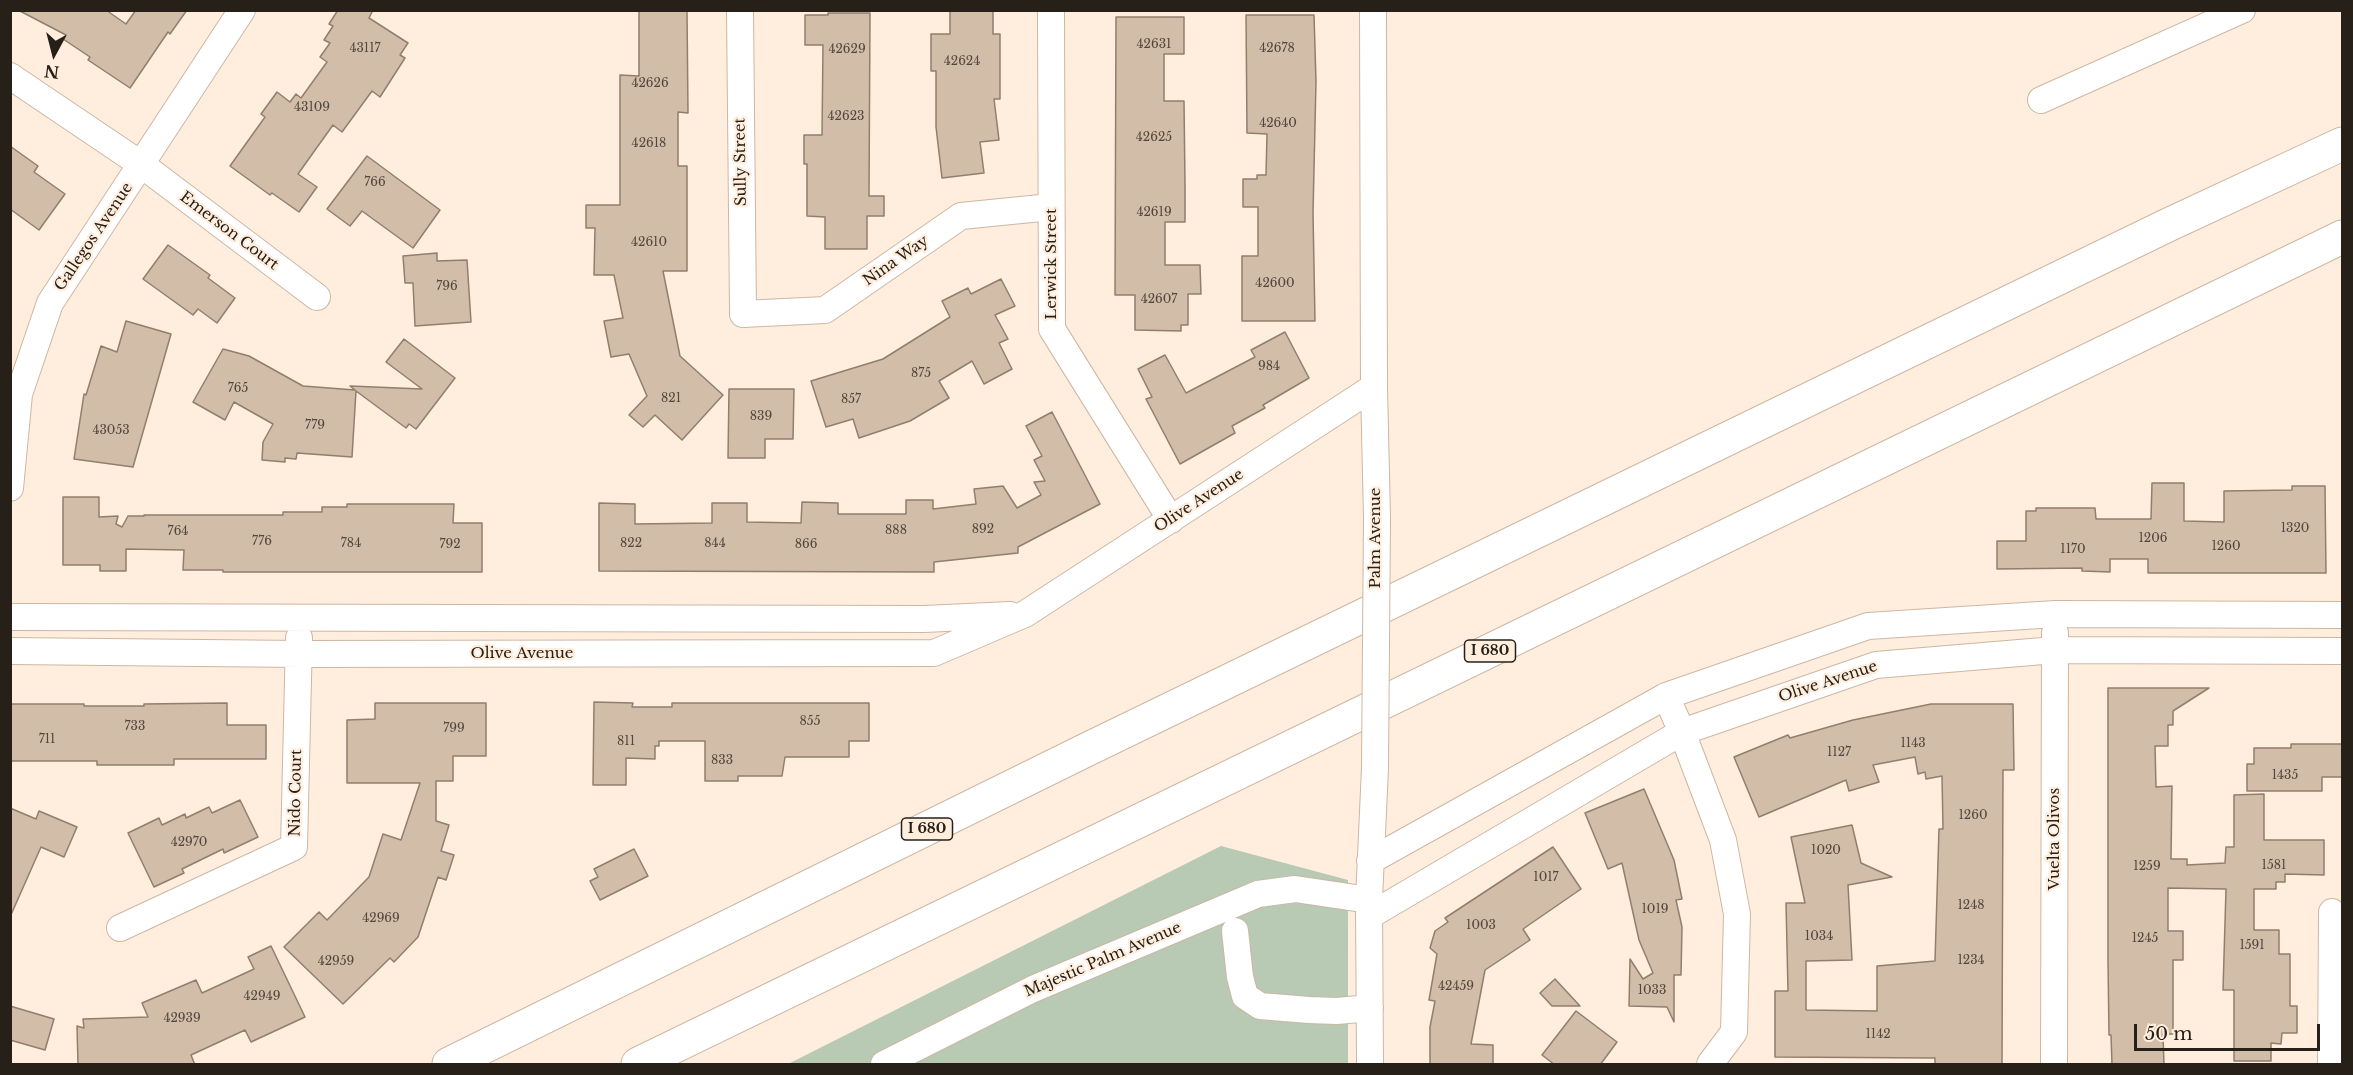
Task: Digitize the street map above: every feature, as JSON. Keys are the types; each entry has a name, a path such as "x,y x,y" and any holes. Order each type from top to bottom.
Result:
{"highway":[{"name":"I 680","path":"449,1065 1095,745 2168,225 2343,144"},
{"name":"I 680","path":"638,1065 2343,237"}],"street":[{"name":"Gallegos Avenue","path":"10,488 19,393 50,303 242,10"},
{"name":"Sully Street","path":"740,10 742,314"},
{"name":"Lerwick Street","path":"1051,10 1052,329 1171,520"},
{"name":"Palm Avenue","path":"1370,1065 1369,908 1375,768 1377,518 1374,387 1373,10"},
{"path":"2041,100 2242,10"},
{"name":"Emerson Court","path":"10,76 142,165 316,297"},
{"name":"Nina Way","path":"742,314 825,310 961,216 1051,207"},
{"name":"Olive Avenue","path":"10,651 299,654 934,653 1025,614 1374,387"},
{"name":"Olive Avenue","path":"10,616 924,619 1025,614"},
{"path":"1370,861 1666,696 1868,626 2055,614 2343,615"},
{"name":"Vuelta Olivos","path":"2054,1065 2055,614"},
{"name":"Nido Court","path":"120,928 294,847 300,618"},
{"name":"Olive Avenue","path":"1369,908 1682,732 1876,665 2055,650 2343,651"},
{"path":"1666,696 1723,840 1737,914 1734,1032 1710,1065"},
{"name":"Majestic Palm Avenue","path":"884,1065 1033,989 1258,894 1295,889 1332,895 1369,908"},
{"path":"2331,1065 2332,912"},
{"path":"1235,931 1240,977 1245,996 1260,1006 1337,1011 1370,1008"}],"green space":[{"path":"1221,846 1348,880 1348,1064 788,1064"}],"building":[{"path":"18,10 106,10 126,24 136,10 187,10 170,34 168,32 130,88 88,60 90,57 63,39 66,35"},
{"path":"338,10 373,10 369,18 408,43 400,55 405,58 380,97 372,91 342,132 333,125 298,174 317,187 299,212 272,193 270,195 230,166 265,117 261,114 277,92 290,102 296,94 301,98 327,62 320,57 330,43 324,40 333,26 329,24"},
{"path":"639,10 687,10 688,113 678,112 678,166 687,166 687,271 663,271 680,356 723,395 682,440 655,415 643,427 629,415 647,396 629,354 611,357 604,321 623,318 614,275 594,275 595,228 586,228 586,205 620,205 620,75 639,76"},
{"path":"950,10 993,10 993,34 1000,34 1000,99 994,99 999,140 980,142 984,173 942,178 936,127 936,71 931,71 931,34 950,34"},
{"path":"828,13 870,13 869,196 884,196 884,216 867,216 867,249 825,249 825,217 807,216 807,164 804,164 804,135 822,135 823,45 805,45 805,15 828,15"},
{"path":"1246,15 1314,15 1315,321 1242,321 1242,256 1258,256 1258,207 1243,207 1243,179 1257,179 1257,175 1266,175 1267,134 1247,133"},
{"path":"1116,17 1184,17 1184,54 1164,54 1164,101 1184,101 1185,185 1185,222 1165,222 1165,265 1200,265 1201,294 1188,294 1188,325 1181,325 1181,331 1135,330 1135,295 1115,295"},
{"path":"10,146 38,166 34,172 65,194 39,230 10,209"},
{"path":"367,156 440,210 413,248 362,211 350,226 327,209"},
{"path":"168,245 210,275 208,278 235,298 217,323 198,309 193,315 143,279"},
{"path":"437,253 437,261 467,260 471,322 415,326 413,283 405,283 403,256"},
{"path":"1001,279 1015,306 995,315 1008,339 999,343 1012,369 984,384 972,361 939,381 949,398 910,421 859,438 853,419 826,427 811,381 883,359 950,317 942,301 968,288 971,294"},
{"path":"126,321 171,334 133,467 74,459 84,394 86,395 101,346 117,352"},
{"path":"1285,332 1309,378 1263,405 1265,408 1232,426 1235,433 1180,464 1146,399 1152,397 1138,369 1165,355 1186,393 1255,357 1251,350"},
{"path":"404,339 455,378 416,429 409,424 406,428 356,391 352,457 297,453 296,459 285,458 285,462 262,460 263,442 273,424 234,402 225,420 193,402 223,349 249,356 303,386 355,390 350,386 422,389 386,362"},
{"path":"729,389 794,389 793,439 765,439 765,458 728,458"},
{"path":"1052,412 1100,504 1018,547 1018,553 934,562 934,572 599,571 599,503 635,504 635,524 712,523 712,503 747,503 747,522 801,523 802,502 838,503 838,514 906,514 906,500 933,500 933,509 976,504 974,489 1003,486 1017,508 1041,495 1034,482 1045,481 1034,460 1042,456 1026,426"},
{"path":"2152,483 2184,483 2184,521 2224,522 2224,491 2292,490 2292,486 2325,486 2326,573 2148,573 2148,559 2110,559 2110,572 2082,571 2082,568 1997,569 1997,541 2026,541 2026,511 2036,511 2036,508 2095,508 2096,519 2151,519"},
{"path":"63,497 99,497 99,517 118,516 116,524 122,527 128,516 283,515 283,512 322,512 322,507 347,507 347,504 454,504 453,523 482,523 482,572 183,570 184,550 126,549 126,571 100,571 100,565 63,565"},
{"path":"2108,688 2209,688 2173,711 2173,725 2168,725 2168,746 2155,746 2156,787 2172,786 2171,859 2187,859 2187,865 2225,863 2226,847 2234,847 2234,795 2264,794 2264,840 2324,840 2324,875 2285,874 2285,882 2276,882 2276,889 2254,889 2254,930 2279,930 2279,954 2290,954 2290,1006 2297,1006 2297,1033 2282,1033 2281,1044 2271,1043 2271,1061 2234,1061 2234,990 2223,990 2226,889 2168,888 2168,931 2183,931 2183,960 2173,960 2173,1034 2163,1034 2164,1065 2112,1065 2111,1035 2109,1035 2108,961"},
{"path":"594,702 633,703 632,707 672,707 672,703 869,703 869,741 849,741 849,757 785,757 782,776 738,776 738,781 705,781 705,741 659,741 659,746 655,746 655,759 626,758 626,785 593,785"},
{"path":"227,703 227,725 266,725 266,759 174,759 174,765 97,765 97,761 10,761 10,704 144,706 144,704"},
{"path":"375,703 486,703 486,756 453,756 453,781 436,781 436,821 449,825 441,851 454,855 446,880 438,877 418,937 394,962 390,958 343,1004 284,947 319,912 327,920 369,877 383,834 401,840 420,783 347,783 347,720 375,719"},
{"path":"1931,704 2013,704 2014,770 2003,770 2002,1065 1935,1065 1935,1058 1775,1057 1775,991 1788,991 1786,903 1805,903 1791,837 1852,825 1861,863 1892,877 1848,885 1852,960 1806,961 1806,1010 1877,1011 1877,966 1935,961 1939,829 1943,829 1942,776 1926,779 1925,772 1918,774 1915,757 1873,765 1879,782 1849,791 1846,780 1759,817 1734,757 1788,735 1790,738 1853,720"},
{"path":"2291,744 2343,744 2343,777 2322,777 2322,791 2247,791 2247,764 2254,764 2254,748 2291,748"},
{"path":"1644,789 1674,860 1682,899 1676,900 1682,927 1681,975 1674,975 1674,1022 1667,1007 1629,1006 1630,959 1643,979 1653,973 1639,940 1622,863 1608,869 1585,813"},
{"path":"240,800 258,837 224,853 223,849 182,869 184,873 154,887 128,833 159,818 162,825 185,814 186,818 209,807 212,813"},
{"path":"10,808 36,819 39,811 77,827 64,857 41,847 10,917"},
{"path":"1553,847 1581,889 1523,929 1530,940 1485,970 1471,1044 1493,1045 1493,1065 1430,1065 1430,1027 1435,1001 1429,1000 1437,954 1430,948 1435,931 1448,922 1445,918"},
{"path":"634,849 648,876 600,900 590,881 598,877 594,869"},
{"path":"271,946 305,1017 251,1042 245,1030 191,1055 195,1065 78,1065 77,1026 84,1028 83,1019 148,1017 142,1003 196,980 202,993 254,969 248,957"},
{"path":"1555,979 1580,1006 1552,1006 1540,993"},
{"path":"10,1006 54,1019 45,1050 10,1040"},
{"path":"1576,1011 1617,1042 1600,1065 1555,1065 1542,1055"}]}
